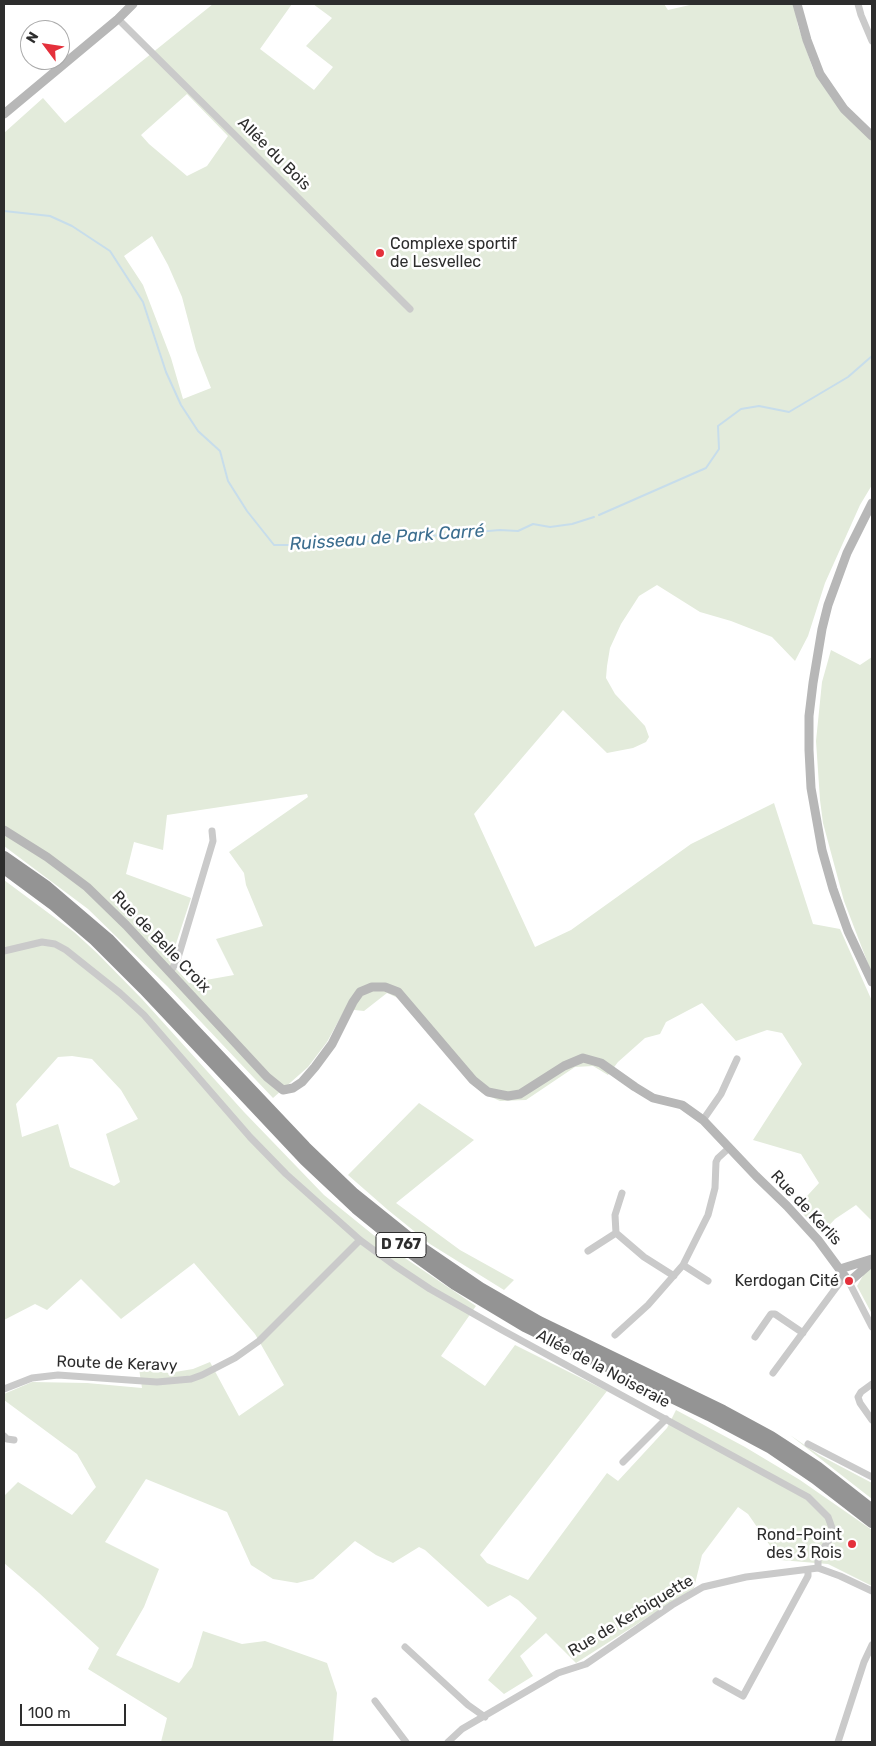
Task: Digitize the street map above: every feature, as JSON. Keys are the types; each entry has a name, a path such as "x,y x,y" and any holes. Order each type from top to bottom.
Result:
{"highway":[{"name":"D 767","path":"4,857 48,887 108,939 306,1147 354,1194 420,1247 480,1288 538,1322 763,1432 817,1467 872,1510"},
{"name":"D 767","path":"4,868 54,905 95,940 144,989 305,1160 356,1208 409,1251 462,1288 525,1326 718,1419 763,1444 803,1469 872,1522"}],"street":[{"path":"4,114 118,19 133,4"},
{"path":"797,4 807,40 820,74 844,109 872,136"},
{"path":"858,4 872,41"},
{"name":"Allée du Bois","path":"118,19 410,309"},
{"path":"872,503 847,553 826,613 813,683 809,716 809,750 814,810 824,858 845,922 872,982"},
{"name":"Rue de Belle Croix","path":"4,830 47,857 87,887 126,925 267,1078 283,1090"},
{"path":"170,972 177,962 213,841 212,831"},
{"name":"Allée de la Noiseraie","path":"4,952 42,942 55,944 66,950 120,993 144,1014 250,1137 286,1174 360,1240 394,1265 438,1294 791,1488 817,1505 828,1516 832,1528 829,1540 818,1557 818,1568"},
{"name":"Rue de Kerlis","path":"283,1090 293,1088 302,1082 315,1067 332,1044 360,992 372,987 385,987 398,992 473,1080 488,1092 508,1096 520,1094 574,1061 583,1058 602,1063 654,1098 682,1106 703,1120 818,1240 845,1276 872,1327"},
{"path":"703,1120 721,1094 737,1059"},
{"path":"615,1335 648,1305 674,1276 690,1254 710,1208 716,1188 716,1162 729,1148"},
{"path":"622,1193 615,1215 616,1233 644,1257 674,1276"},
{"path":"588,1251 616,1233"},
{"name":"Route de Keravy","path":"4,1389 32,1378 58,1375 157,1382 191,1379 202,1375 236,1358 259,1341 360,1240"},
{"path":"845,1276 872,1261"},
{"path":"774,1373 840,1281 845,1276 872,1261"},
{"path":"683,1264 708,1281"},
{"path":"755,1337 771,1314 775,1314 803,1333"},
{"path":"872,1384 861,1392 858,1397 872,1420"},
{"path":"623,1462 666,1419"},
{"path":"4,1436 7,1439 14,1440"},
{"path":"808,1444 872,1477"},
{"path":"818,1568 872,1591"},
{"name":"Rue de Kerbiquette","path":"448,1742 462,1729 484,1718 558,1673 586,1664 672,1605 703,1588 746,1577 818,1568"},
{"path":"716,1681 743,1696 808,1576 808,1570"},
{"path":"838,1742 864,1662 872,1645"},
{"path":"405,1647 484,1718"},
{"path":"375,1701 406,1742"}],"green space":[{"path":"213,4 292,4 260,49 314,90 333,67 306,46 332,18 313,4 664,4 668,10 694,4 794,4 798,26 813,69 831,98 872,141 872,485 860,505 825,583 808,636 795,661 772,637 731,621 700,612 657,585 639,596 621,624 610,648 606,678 615,694 645,726 649,737 646,742 633,748 607,753 563,710 474,814 535,947 571,930 691,844 774,803 813,924 840,929 872,1001 872,1221 856,1205 835,1219 821,1234 797,1207 819,1183 801,1154 753,1140 802,1064 782,1033 767,1030 736,1041 702,1003 666,1022 660,1034 645,1038 618,1062 608,1075 593,1066 575,1067 526,1100 500,1101 482,1093 398,998 387,993 364,1011 345,1009 327,1042 308,1067 273,1098 167,986 88,909 4,846 4,133 43,98 65,123","holes":["187,94 228,136 207,166 187,176 141,135","152,236 168,265 182,297 196,350 211,388 183,399 171,358 143,285 124,256","307,794 308,797 229,852 244,873 246,885 263,926 216,939 234,975 189,983 170,962 191,898 126,874 134,842 163,850 167,815"]},
{"path":"831,650 860,665 872,657 872,974 844,901 823,823 820,800 816,741 822,682"},
{"path":"4,880 74,932 97,953 142,999 244,1112 324,1195 387,1246 476,1306 441,1356 485,1386 515,1345 607,1391 480,1555 487,1563 528,1580 607,1473 618,1481 667,1428 676,1410 745,1447 800,1480 872,1530 872,1586 828,1564 780,1560 748,1514 738,1507 702,1555 694,1588 576,1663 546,1633 520,1656 533,1676 504,1694 488,1680 537,1618 510,1595 488,1607 425,1550 419,1547 393,1563 376,1555 355,1541 313,1579 297,1583 273,1579 251,1565 227,1512 146,1479 105,1542 159,1569 144,1607 116,1655 179,1683 192,1667 203,1631 242,1644 265,1641 327,1663 337,1693 333,1742 161,1742 167,1718 88,1669 99,1648 4,1563 4,1496 18,1482 72,1515 96,1487 77,1454 4,1400 4,1394 32,1382 87,1383 142,1388 139,1369 169,1373 193,1369 210,1362 239,1416 284,1385 255,1334 194,1263 121,1319 81,1279 47,1310 35,1304 4,1320","holes":["72,1056 92,1059 121,1090 138,1119 106,1134 120,1182 114,1186 70,1167 58,1124 22,1137 16,1104 58,1057"]},
{"path":"419,1103 474,1140 396,1203 460,1250 514,1280 504,1290 430,1244 348,1175"},
{"path":"872,1267 872,1314 857,1286 865,1272"},
{"path":"790,1435 819,1455 872,1483 872,1499"}],"waterway":[{"name":"Ruisseau de Park Carré","path":"4,211 50,216 72,226 110,251 143,302 166,372 181,405 198,431 220,451 228,481 247,511 274,545 325,545 500,530 518,531 533,524 550,527 572,524 594,517"},
{"name":"Ruisseau de Park Carré","path":"599,515 706,468 719,449 718,426 741,409 759,406 789,412 848,377 872,356"}],"place":[{"name":"Complexe sportif de Lesvellec","path":"380,253"},
{"name":"Kerdogan Cité","path":"849,1281"},
{"name":"Rond-Point des 3 Rois","path":"852,1544"}]}
